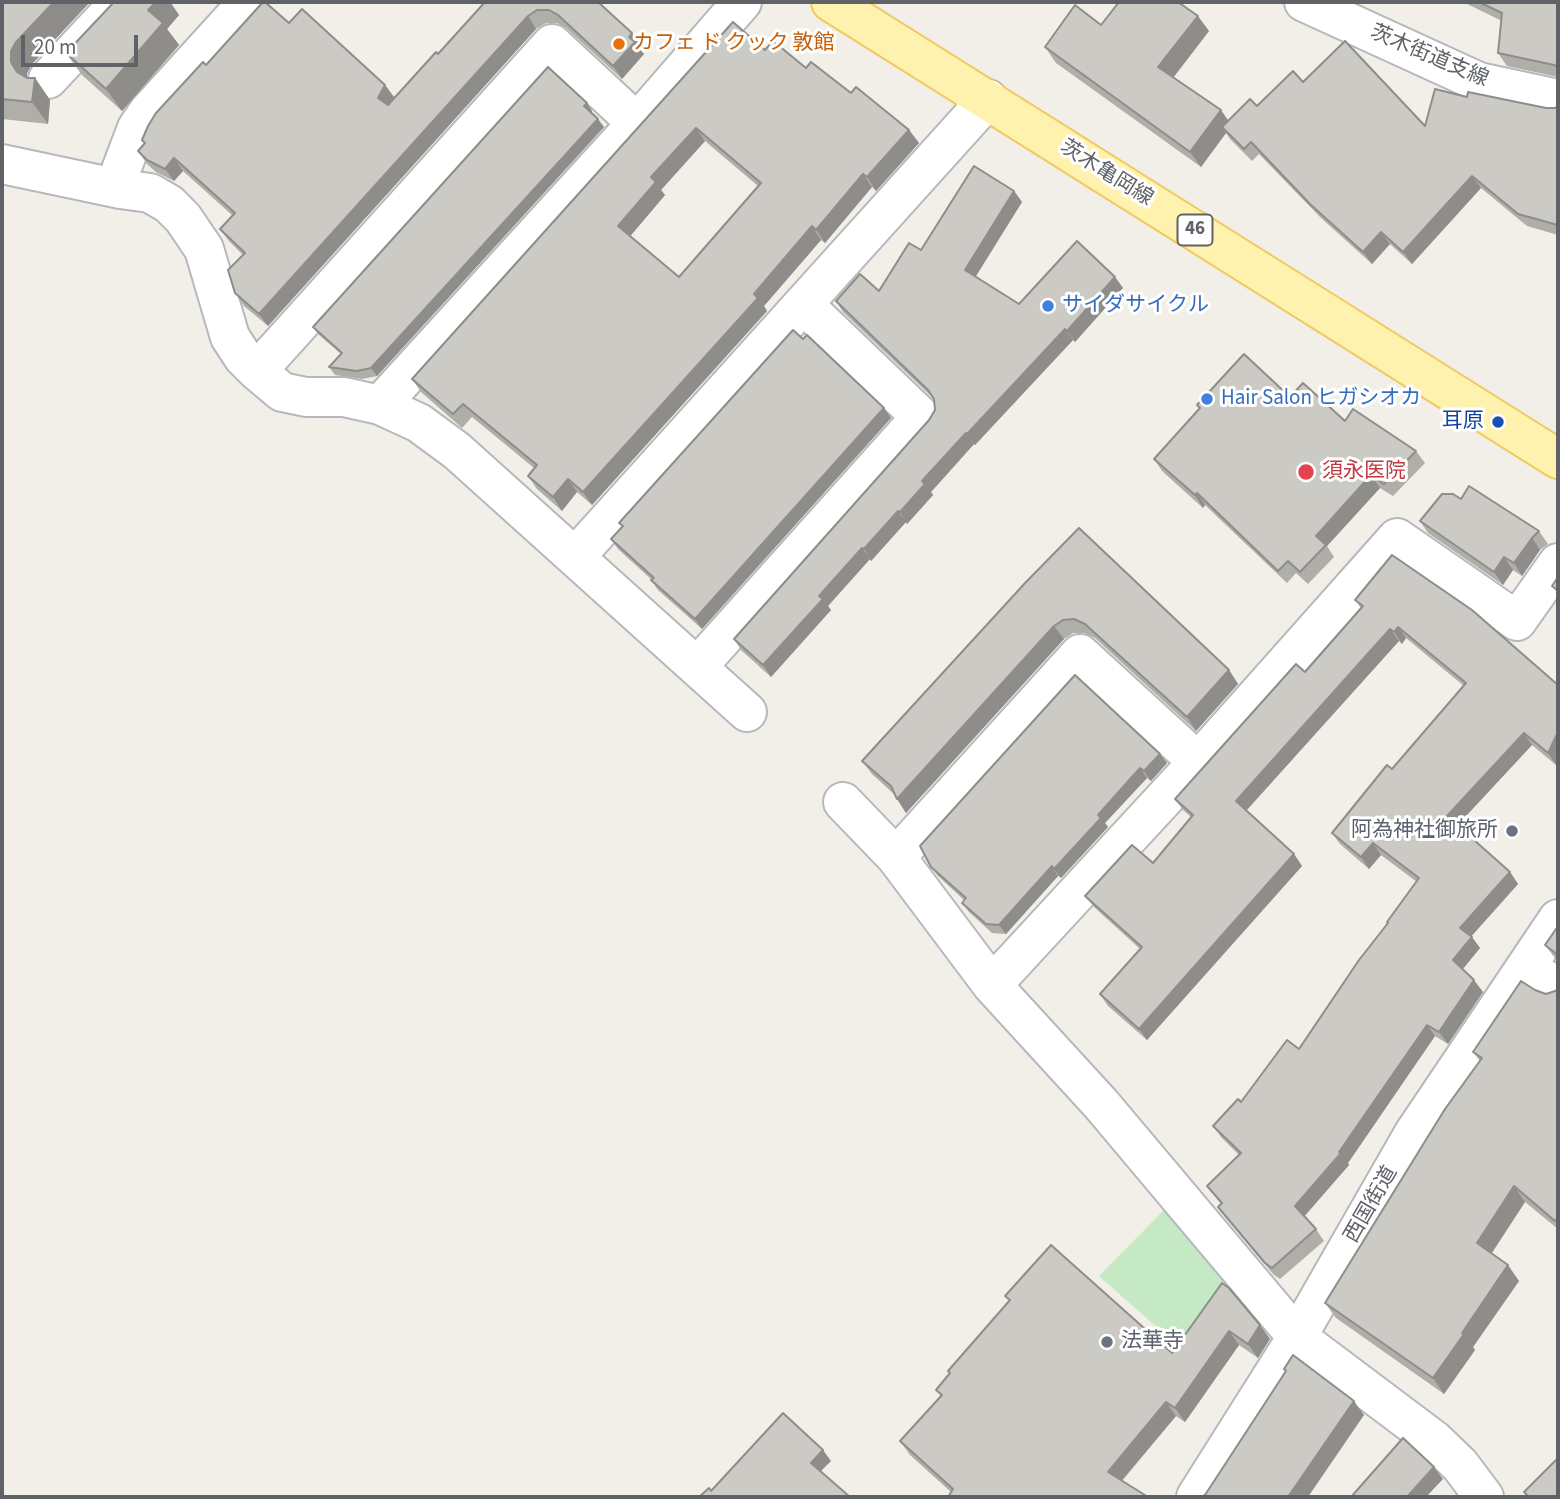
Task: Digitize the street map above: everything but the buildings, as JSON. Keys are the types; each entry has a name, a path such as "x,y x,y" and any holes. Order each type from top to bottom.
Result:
{"main road":[{"name":"茨木亀岡線","path":"831,2 1558,459"}],"street":[{"path":"48,79 120,2"},
{"path":"120,190 121,170 143,120 248,2"},
{"path":"380,405 637,123 741,2"},
{"name":"茨木街道支線","path":"1304,2 1479,82 1558,99"},
{"path":"257,371 552,44 637,123"},
{"path":"575,557 988,99"},
{"path":"2,164 120,190 150,193 169,204 183,218 204,249 230,337 243,357 257,371 282,392 306,397 344,397 380,405 419,423 457,450 747,712"},
{"path":"697,667 921,417 803,304"},
{"path":"992,985 1198,762 1397,538 1517,621 1558,563"},
{"path":"896,857 1080,654 1198,762"},
{"path":"843,802 896,857 992,985 1101,1104 1297,1336 1434,1440 1460,1465 1484,1497"},
{"name":"西国街道","path":"1196,1497 1297,1336 1414,1133 1558,919"},
{"path":"1527,967 1558,988"}],"green space":[{"path":"1170,1204 1234,1280 1177,1345 1099,1276"}],"place":[{"name":"カフェ ド クック 敦館","path":"619,44"},
{"name":"サイダサイクル","path":"1048,306"},
{"name":"Hair Salon ヒガシオカ","path":"1207,399"},
{"name":"耳原","path":"1498,422"},
{"name":"須永医院","path":"1306,472"},
{"name":"阿為神社御旅所","path":"1512,831"},
{"name":"法華寺","path":"1107,1342"}]}
